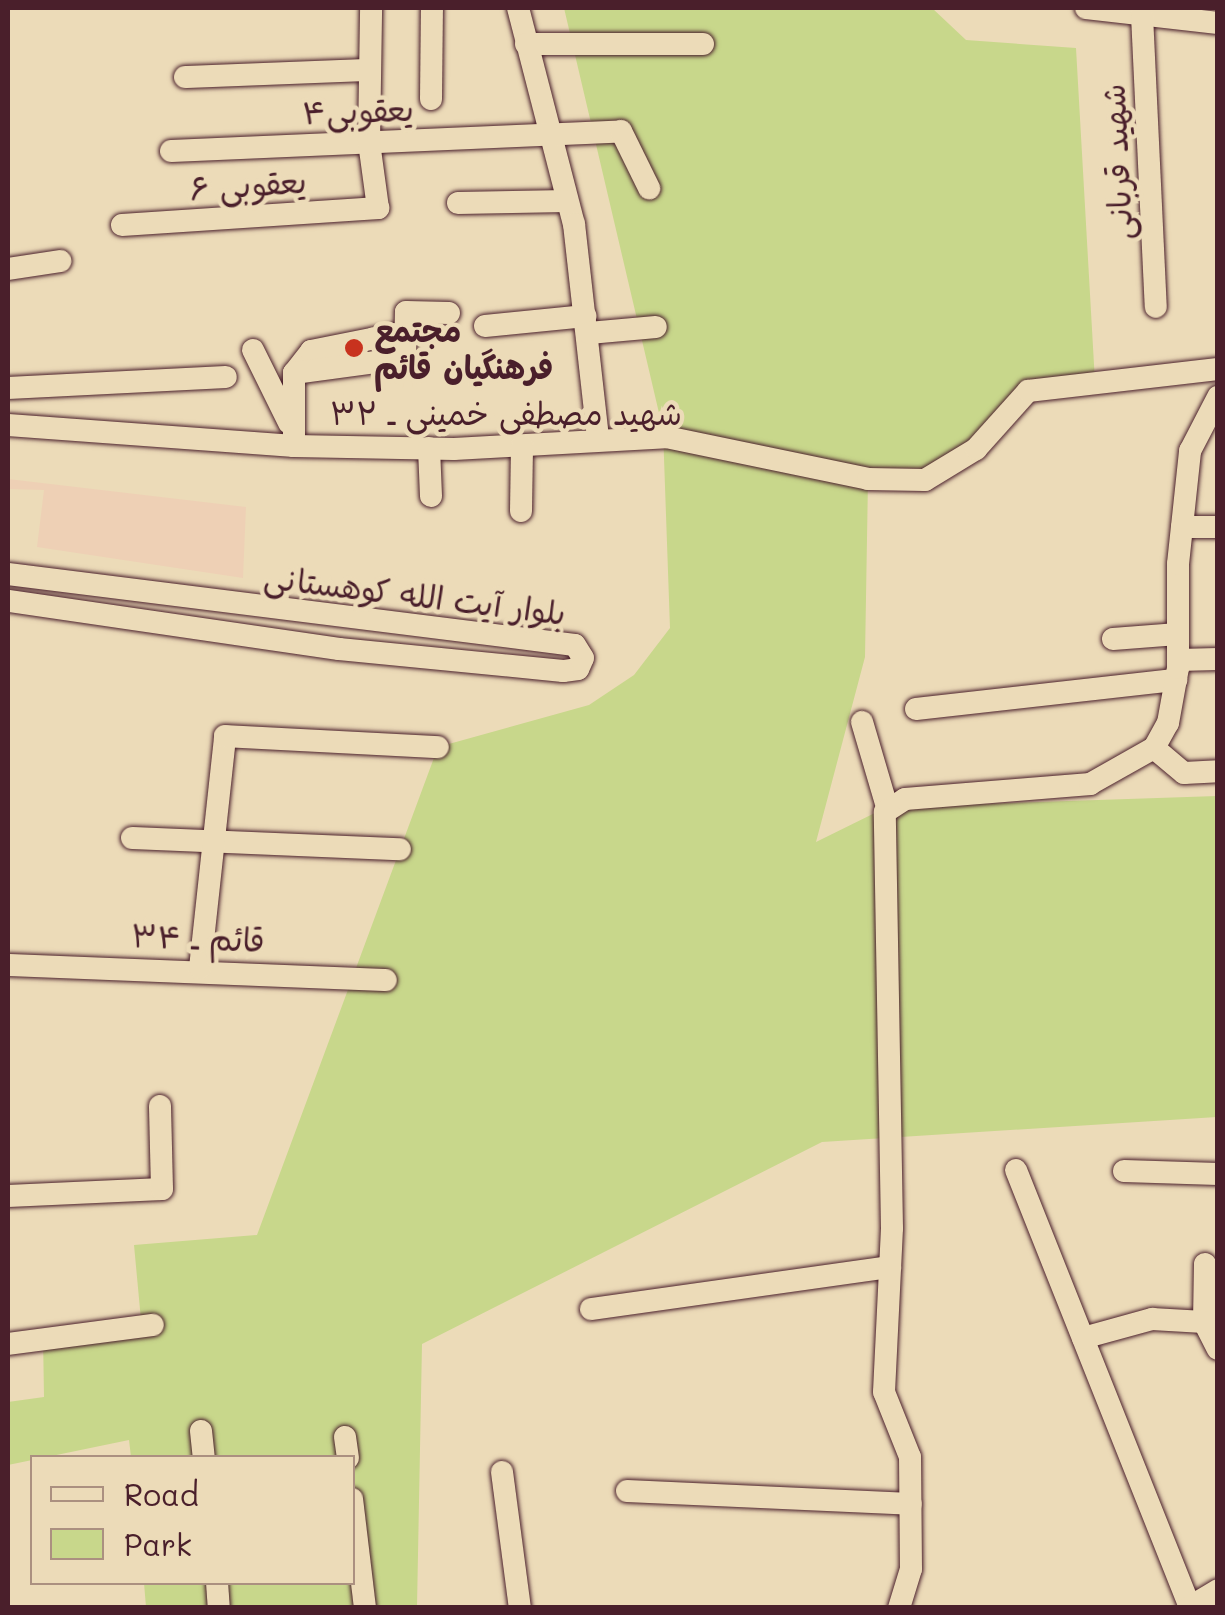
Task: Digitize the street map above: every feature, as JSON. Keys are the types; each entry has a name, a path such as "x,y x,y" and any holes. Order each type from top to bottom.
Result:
{"street":[{"path":"369,142 371,8"},
{"path":"431,99 432,8"},
{"path":"518,8 567,201 588,324 598,438"},
{"path":"1086,8 1149,12 1218,23"},
{"name":"شهید قربانی","path":"1149,12 1156,307"},
{"path":"526,44 703,44"},
{"path":"184,77 368,70"},
{"name":"یعقوبی۴","path":"171,152 621,131 649,188"},
{"name":"یعقوبی ۶","path":"122,225 378,208 369,142"},
{"path":"458,203 567,201"},
{"path":"8,269 60,261"},
{"path":"294,446 294,373 405,358 406,312 449,313"},
{"path":"485,326 656,327"},
{"path":"253,350 286,413 294,446"},
{"name":"شهید مصطفی خمینی ـ ۳۲","path":"8,426 294,446 522,446 598,438 666,437 868,480 925,480 976,448 1028,391 1218,369"},
{"path":"8,388 226,377"},
{"path":"887,807 911,798 1090,784 1154,748 1168,723 1177,670 1182,527 1190,450 1217,399"},
{"path":"517,507 522,446"},
{"path":"429,448 431,496"},
{"path":"1182,527 1218,527"},
{"name":"بلوار آیت الله کوهستانی","path":"8,574 575,645 583,658 578,669 563,671 339,648 8,601"},
{"path":"1113,640 1178,634"},
{"path":"916,709 1177,670 1218,659"},
{"path":"862,722 887,807 890,1267 884,1392 910,1456 911,1569 899,1608"},
{"path":"200,968 225,736 438,746"},
{"path":"1154,748 1184,773 1218,772"},
{"path":"132,838 215,846 400,850"},
{"name":"قائم ـ ۳۴","path":"8,964 200,968 386,980"},
{"path":"8,1196 162,1189 160,1106"},
{"path":"1016,1170 1190,1607 1218,1590"},
{"path":"1124,1171 1218,1174"},
{"path":"1205,1264 1204,1322 1218,1349"},
{"path":"591,1310 890,1267"},
{"path":"1083,1338 1152,1319 1204,1322"},
{"path":"8,1344 154,1325"},
{"path":"201,1431 204,1455"},
{"path":"502,1472 520,1608"},
{"path":"627,1491 910,1504"},
{"path":"355,1524 365,1608"}],"shaded area":[{"path":"8,479 246,507 243,578 37,547 44,490 8,489"}],"green space":[{"path":"564,8 932,8 966,40 1076,48 1095,382 1028,391 925,480 868,480 865,657 816,842 887,807 1217,796 1217,1117 822,1142 422,1344 417,1607 146,1607 144,1585 355,1585 355,1455 131,1455 129,1440 56,1455 30,1455 30,1460 8,1465 8,1402 44,1397 43,1336 141,1320 134,1245 257,1235 438,747 589,705 634,675 670,628 663,430"}],"place":[{"name":"مجتمع فرهنگیان قائم","path":"354,348"}]}
